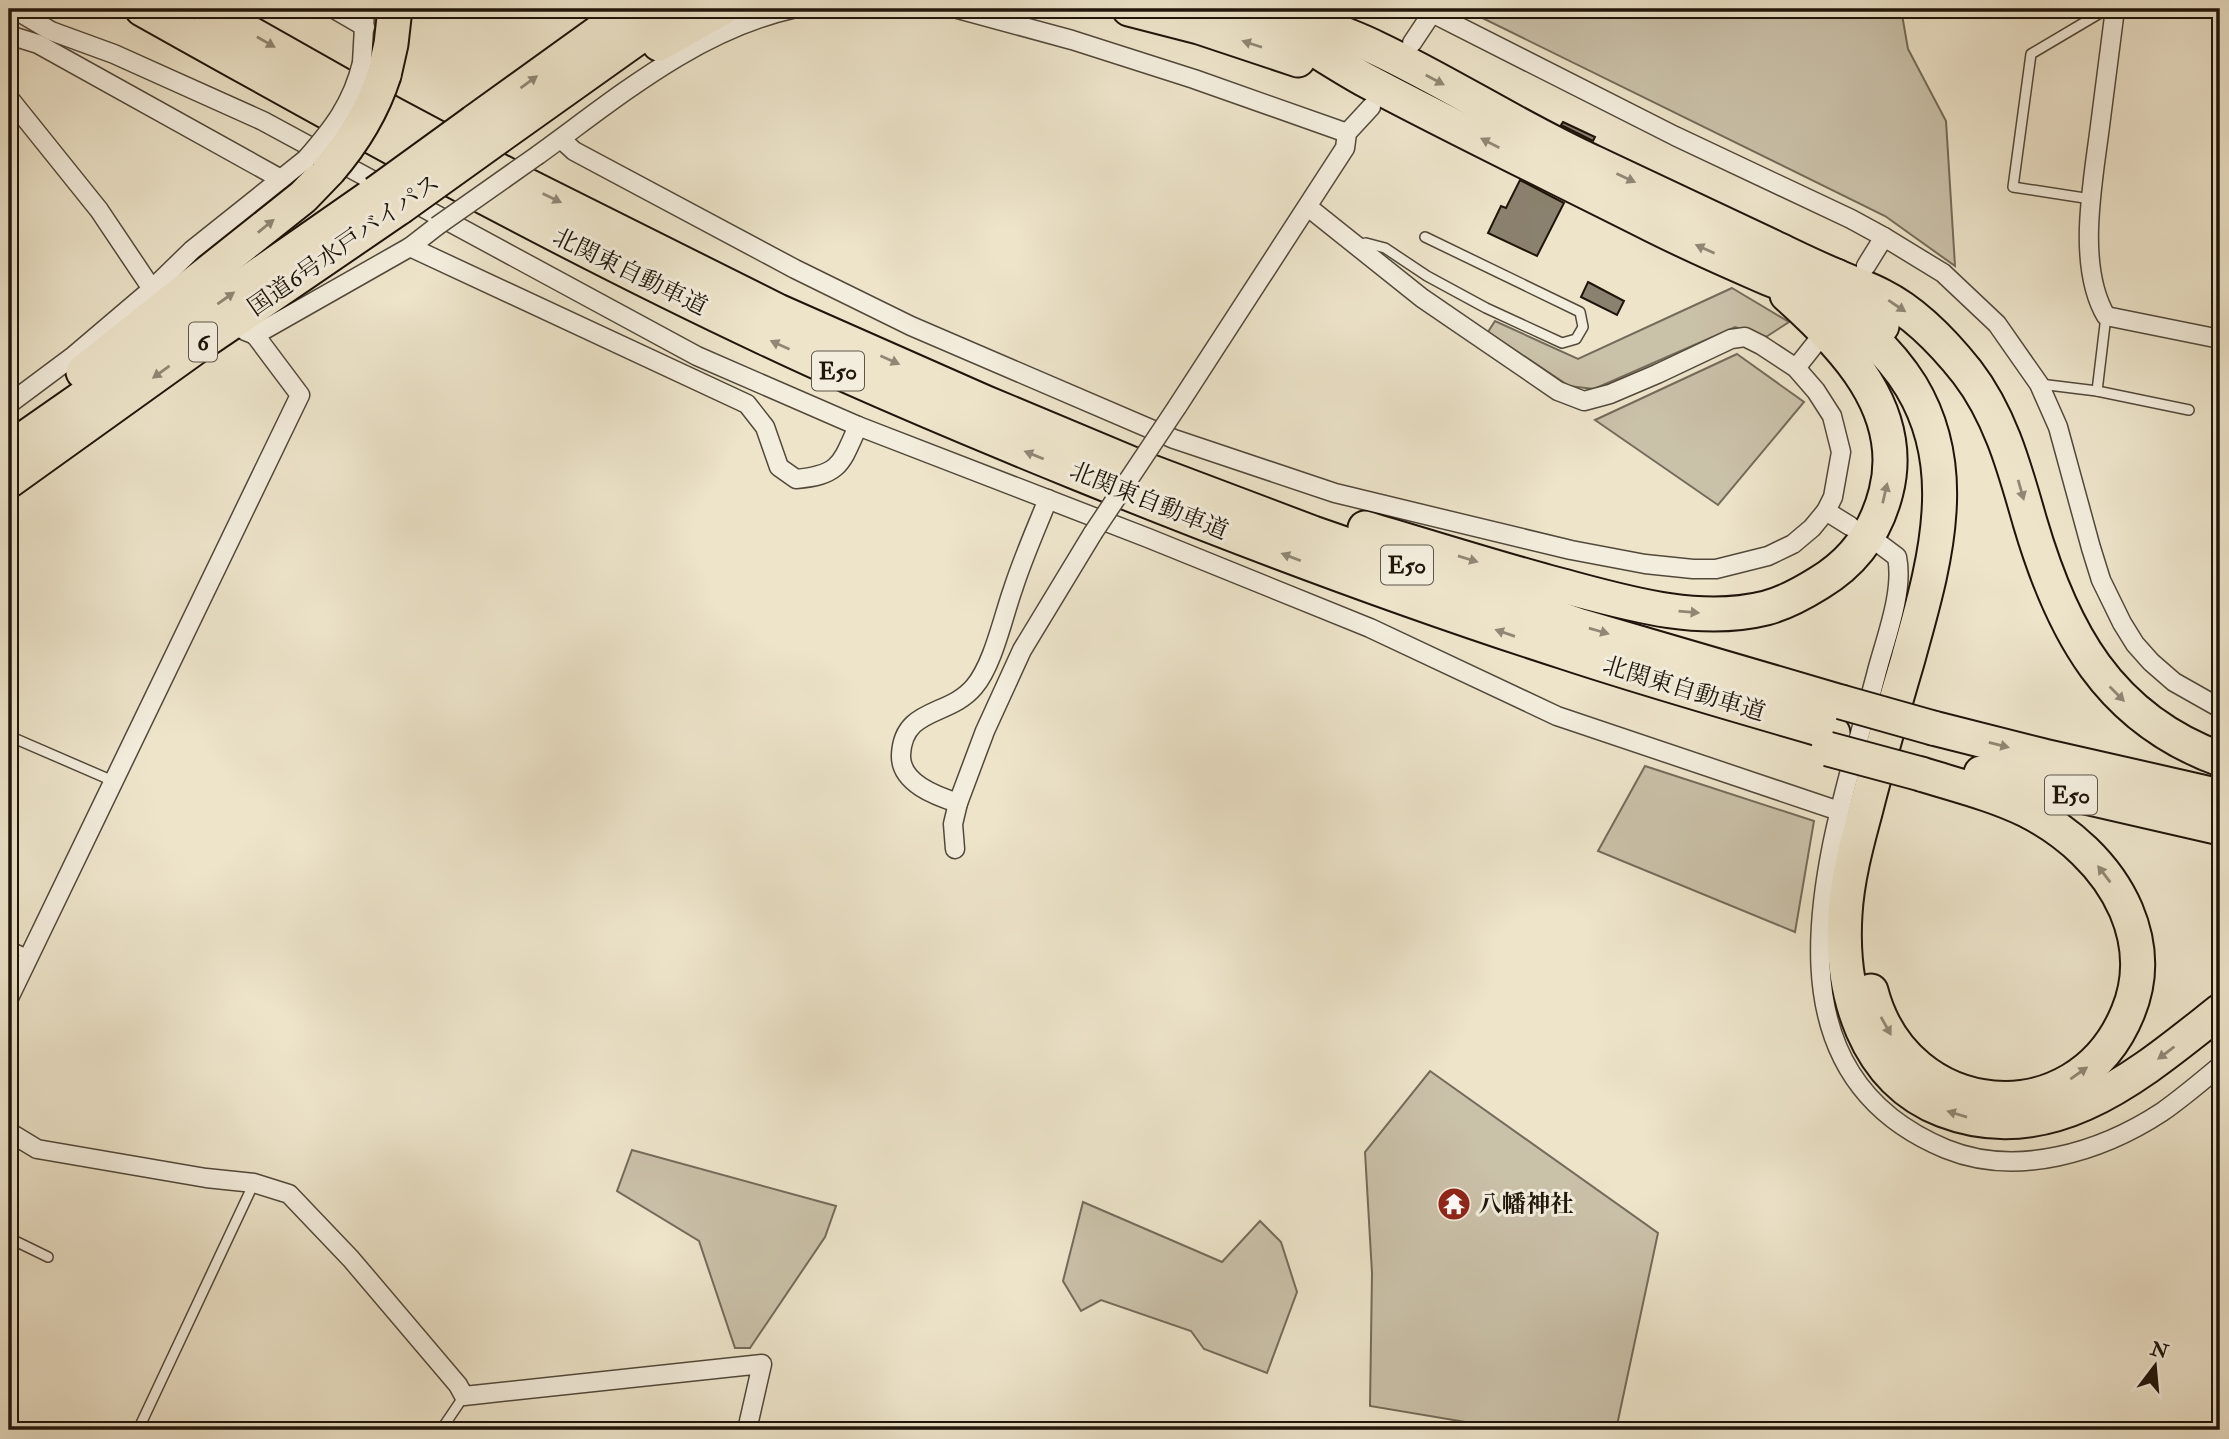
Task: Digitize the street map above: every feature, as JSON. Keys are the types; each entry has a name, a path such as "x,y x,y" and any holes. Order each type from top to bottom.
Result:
{"highway":[{"name":"北関東自動車道","path":"142,9 376,141 504,209 766,339 973,431 1137,497 1299,560 1570,654 1926,753 2032,786 2220,828"},
{"name":"北関東自動車道","path":"207,9 393,114 542,193 778,311 1149,471 1312,533 1578,625 1834,728"},
{"path":"9,447 84,371 303,197 318,164 362,127 377,97 373,69 391,44 395,9"},
{"name":"国道6号水戸バイパス","path":"9,447 388,200 486,130 631,9"},
{"name":"国道6号水戸バイパス","path":"486,130 545,103 678,9"},
{"path":"545,103 721,9"},
{"path":"1129,9 1199,27 1367,93 1767,278 1816,297 1858,326 1895,362 1923,408 1932,434 1940,489 1939,515 1928,578 1857,844 1845,911 1844,942 1852,1004 1862,1032 1875,1055 1898,1080 1935,1107 1959,1116 1984,1121 2011,1122 2063,1113 2116,1088 2220,1012"},
{"path":"1235,9 1297,39 1367,93"},
{"path":"1283,9 1375,47 1564,149 1851,271 1921,323 1966,371 1992,410 2006,442 2051,585 2065,616 2106,683 2151,723 2178,740 2220,759"},
{"path":"1325,9 1375,47"},
{"name":"国道6号水戸バイパス","path":"9,481 242,330 388,200"},
{"path":"1834,728 1926,753 1992,796 2028,811 2062,832 2085,851 2105,874 2121,899 2133,928 2138,979 2132,1002 2113,1044 2080,1074 2036,1094 2011,1099 1988,1098 1942,1085 1905,1055 1881,1018 1874,1000 1865,954 1870,877 1875,849 1916,703 1948,573 1956,493 1950,435 1939,403 1851,271"},
{"path":"984,402 1315,513 1498,568 1629,603 1697,613 1730,613 1766,608 1816,585 1838,572 1854,556 1869,534 1883,505 1888,483 1889,458 1888,438 1882,416 1874,396 1850,358 1767,278"},
{"name":"北関東自動車道","path":"1926,753 2045,756 2220,796"}],"street":[{"path":"14,9 51,31 114,54 263,121 696,356 858,426 1370,628 1557,716 1839,811"},
{"path":"334,9 365,18 373,69"},
{"path":"9,998 300,395 242,330 410,247 625,91 678,56 762,16 792,9"},
{"path":"958,9 1072,40 1265,102 1347,133"},
{"path":"2115,9 2091,199 2090,254 2098,303 2106,316 2220,339"},
{"path":"1412,43 1428,11 1675,136 1884,237 1943,273 1997,324 2039,384 2058,427 2098,569 2110,603 2122,624 2151,662 2174,682 2220,708"},
{"path":"9,35 38,44 281,179"},
{"path":"955,849 953,824 958,803 985,731 1023,650 1093,533 1346,148 1347,133 1367,93"},
{"path":"9,99 99,210 152,289"},
{"path":"561,139 574,151 782,262 911,326 1174,439 1335,493 1570,550 1644,564 1693,569 1716,569 1768,556 1793,544 1812,528 1826,511 1839,474 1841,452 1832,415 1796,368 1761,345 1745,337 1731,339 1610,394 1584,401 1558,391 1422,298 1308,207"},
{"path":"9,404 72,357 152,289 192,250 281,179 318,164"},
{"path":"1851,271 1884,237"},
{"path":"410,247 747,404 765,426 779,467 796,479 820,477 841,464 858,426"},
{"path":"1796,368 1815,344"},
{"path":"958,803 922,787 905,773 901,758 903,743 909,728 924,715 963,700 976,685 987,666 1023,560 1048,499"},
{"path":"1826,511 1850,526"},
{"path":"1881,545 1898,557 1900,572 1893,610 1839,811 1821,916 1821,986 1827,1020 1839,1051 1854,1078 1875,1104 1928,1141 1958,1154 1993,1161 2028,1160 2059,1157 2093,1147 2161,1112 2220,1066"},
{"path":"9,1132 37,1149 206,1178 254,1183 289,1194 351,1259 458,1385 464,1396 762,1364 747,1430"}],"lane":[{"path":"2091,199 2013,187 2031,54 2106,9"},
{"path":"1356,246 1366,243 1385,248 1427,276 1562,344 1576,339 1583,327 1580,312 1426,237"},
{"path":"2097,391 2106,316"},
{"path":"2039,384 2097,391 2189,410"},
{"path":"9,736 113,781"},
{"path":"9,946 29,955"},
{"path":"138,1430 254,1183"},
{"path":"9,1238 48,1257"},
{"path":"441,1430 464,1396"}],"shaded area":[{"path":"1464,9 1901,9 1908,49 1946,121 1955,266 1885,216"},
{"path":"1732,288 1789,322 1766,337 1735,327 1594,389 1569,386 1488,332 1495,321 1578,359"},
{"path":"1737,354 1804,402 1718,505 1595,420"},
{"path":"1645,766 1814,821 1795,932 1598,851"},
{"path":"1430,1071 1658,1233 1616,1430 1513,1430 1370,1406 1372,1273 1365,1152"},
{"path":"632,1150 836,1206 825,1237 750,1348 735,1348 699,1241 617,1191"},
{"path":"1083,1202 1222,1262 1260,1221 1281,1242 1297,1292 1267,1373 1204,1349 1191,1331 1101,1300 1081,1311 1063,1281"}],"building":[{"path":"1563,122 1595,137 1593,141 1561,125"},
{"path":"1520,180 1564,203 1537,256 1488,233 1501,206 1506,208"},
{"path":"1588,282 1624,301 1617,315 1581,297"}],"place":[{"name":"八幡神社","path":"1454,1204"}]}
